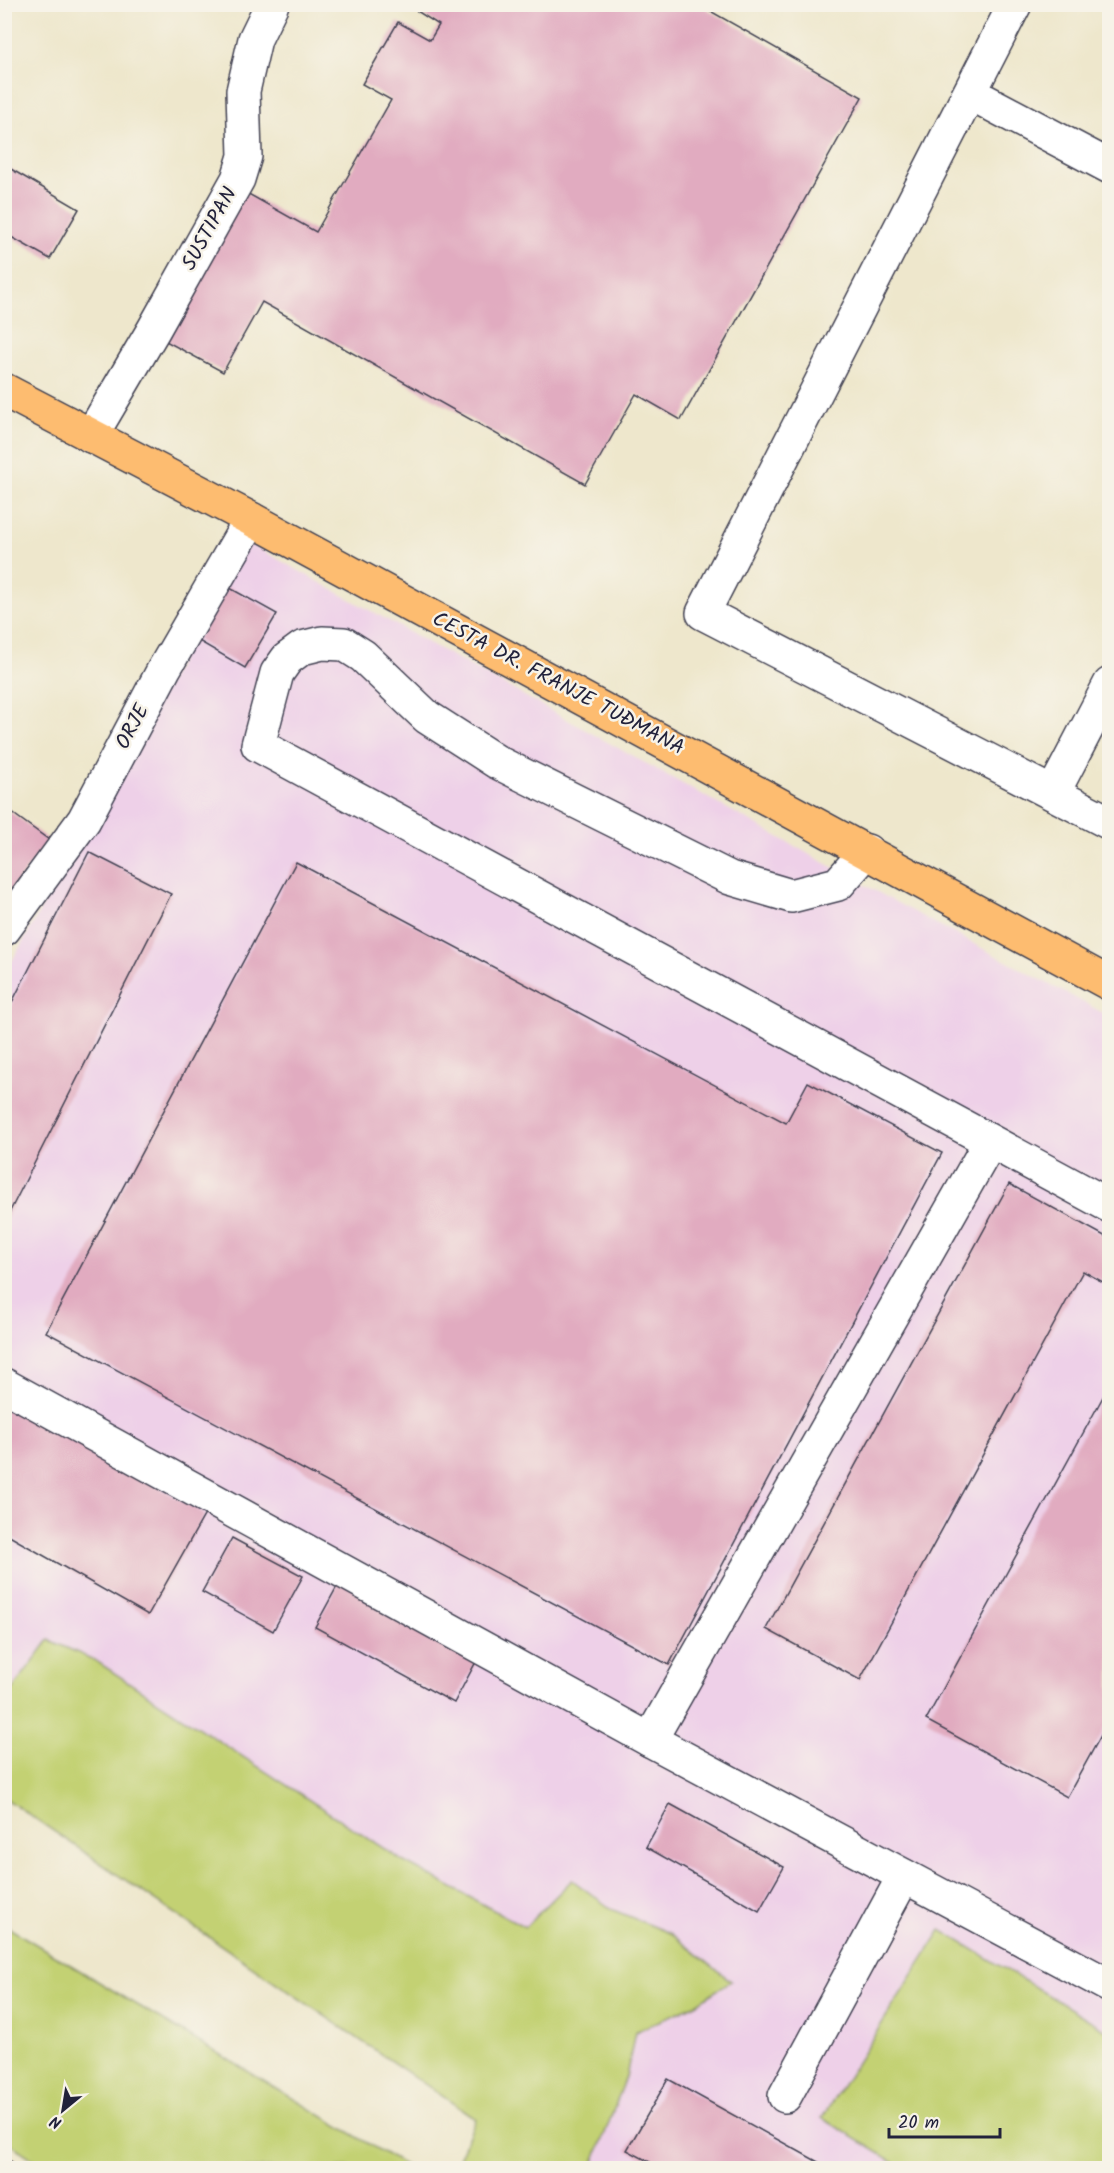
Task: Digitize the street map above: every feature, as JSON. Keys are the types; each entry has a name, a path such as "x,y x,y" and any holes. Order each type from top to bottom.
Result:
{"main road":[{"name":"CESTA DR. FRANJE TUĐMANA","path":"4,390 251,519 1110,984"}],"street":[{"name":"SUSTIPAN","path":"91,436 238,179 245,156 243,91 255,39 272,4"},
{"path":"1015,4 703,613 1110,823"},
{"path":"970,93 1110,167"},
{"name":"ORJE","path":"4,929 84,820 164,669 251,519"},
{"path":"867,851 838,884 791,896 730,878 497,762 427,717 363,656 344,644 322,643 302,648 287,659 277,673 258,745 1110,1206"},
{"path":"1053,793 1110,684"},
{"path":"650,1740 990,1142"},
{"path":"4,1385 650,1740 1110,1986"},
{"path":"785,2096 904,1876"}],"shaded area":[{"path":"247,542 910,910 1109,1016 1109,2168 573,2168 5,1798 4,966 12,961"}],"green space":[{"path":"49,1640 96,1661 406,1863 525,1927 572,1880 613,1910 670,1933 731,1981 696,2004 635,2032 626,2077 593,2165 598,2168 455,2168 476,2119 5,1798 5,1699"},
{"path":"4,1925 409,2168 46,2168 5,2140"},
{"path":"941,1930 1109,2032 1109,2168 903,2168 822,2118"}],"building":[{"path":"406,4 698,4 862,97 681,420 636,394 585,484 262,302 223,372 162,339 245,192 316,232 391,100 362,84 398,22 430,40 439,25"},
{"path":"4,165 79,209 50,259 4,233"},
{"path":"228,587 277,614 245,668 197,640"},
{"path":"4,807 49,840 4,899"},
{"path":"89,852 171,894 4,1223 4,1018"},
{"path":"296,862 786,1123 808,1082 942,1153 669,1665 46,1332"},
{"path":"1009,1184 1110,1239 1110,1286 1083,1271 860,1680 766,1629"},
{"path":"1110,1384 1110,1719 1067,1797 926,1720"},
{"path":"4,1399 205,1514 148,1615 4,1533"},
{"path":"232,1538 303,1576 273,1631 202,1592"},
{"path":"340,1581 479,1656 454,1703 315,1627"},
{"path":"670,1804 784,1867 759,1911 646,1847"},
{"path":"668,2079 829,2168 661,2168 627,2150"}],"railway":[{"path":"4,2159 19,2168"}]}
